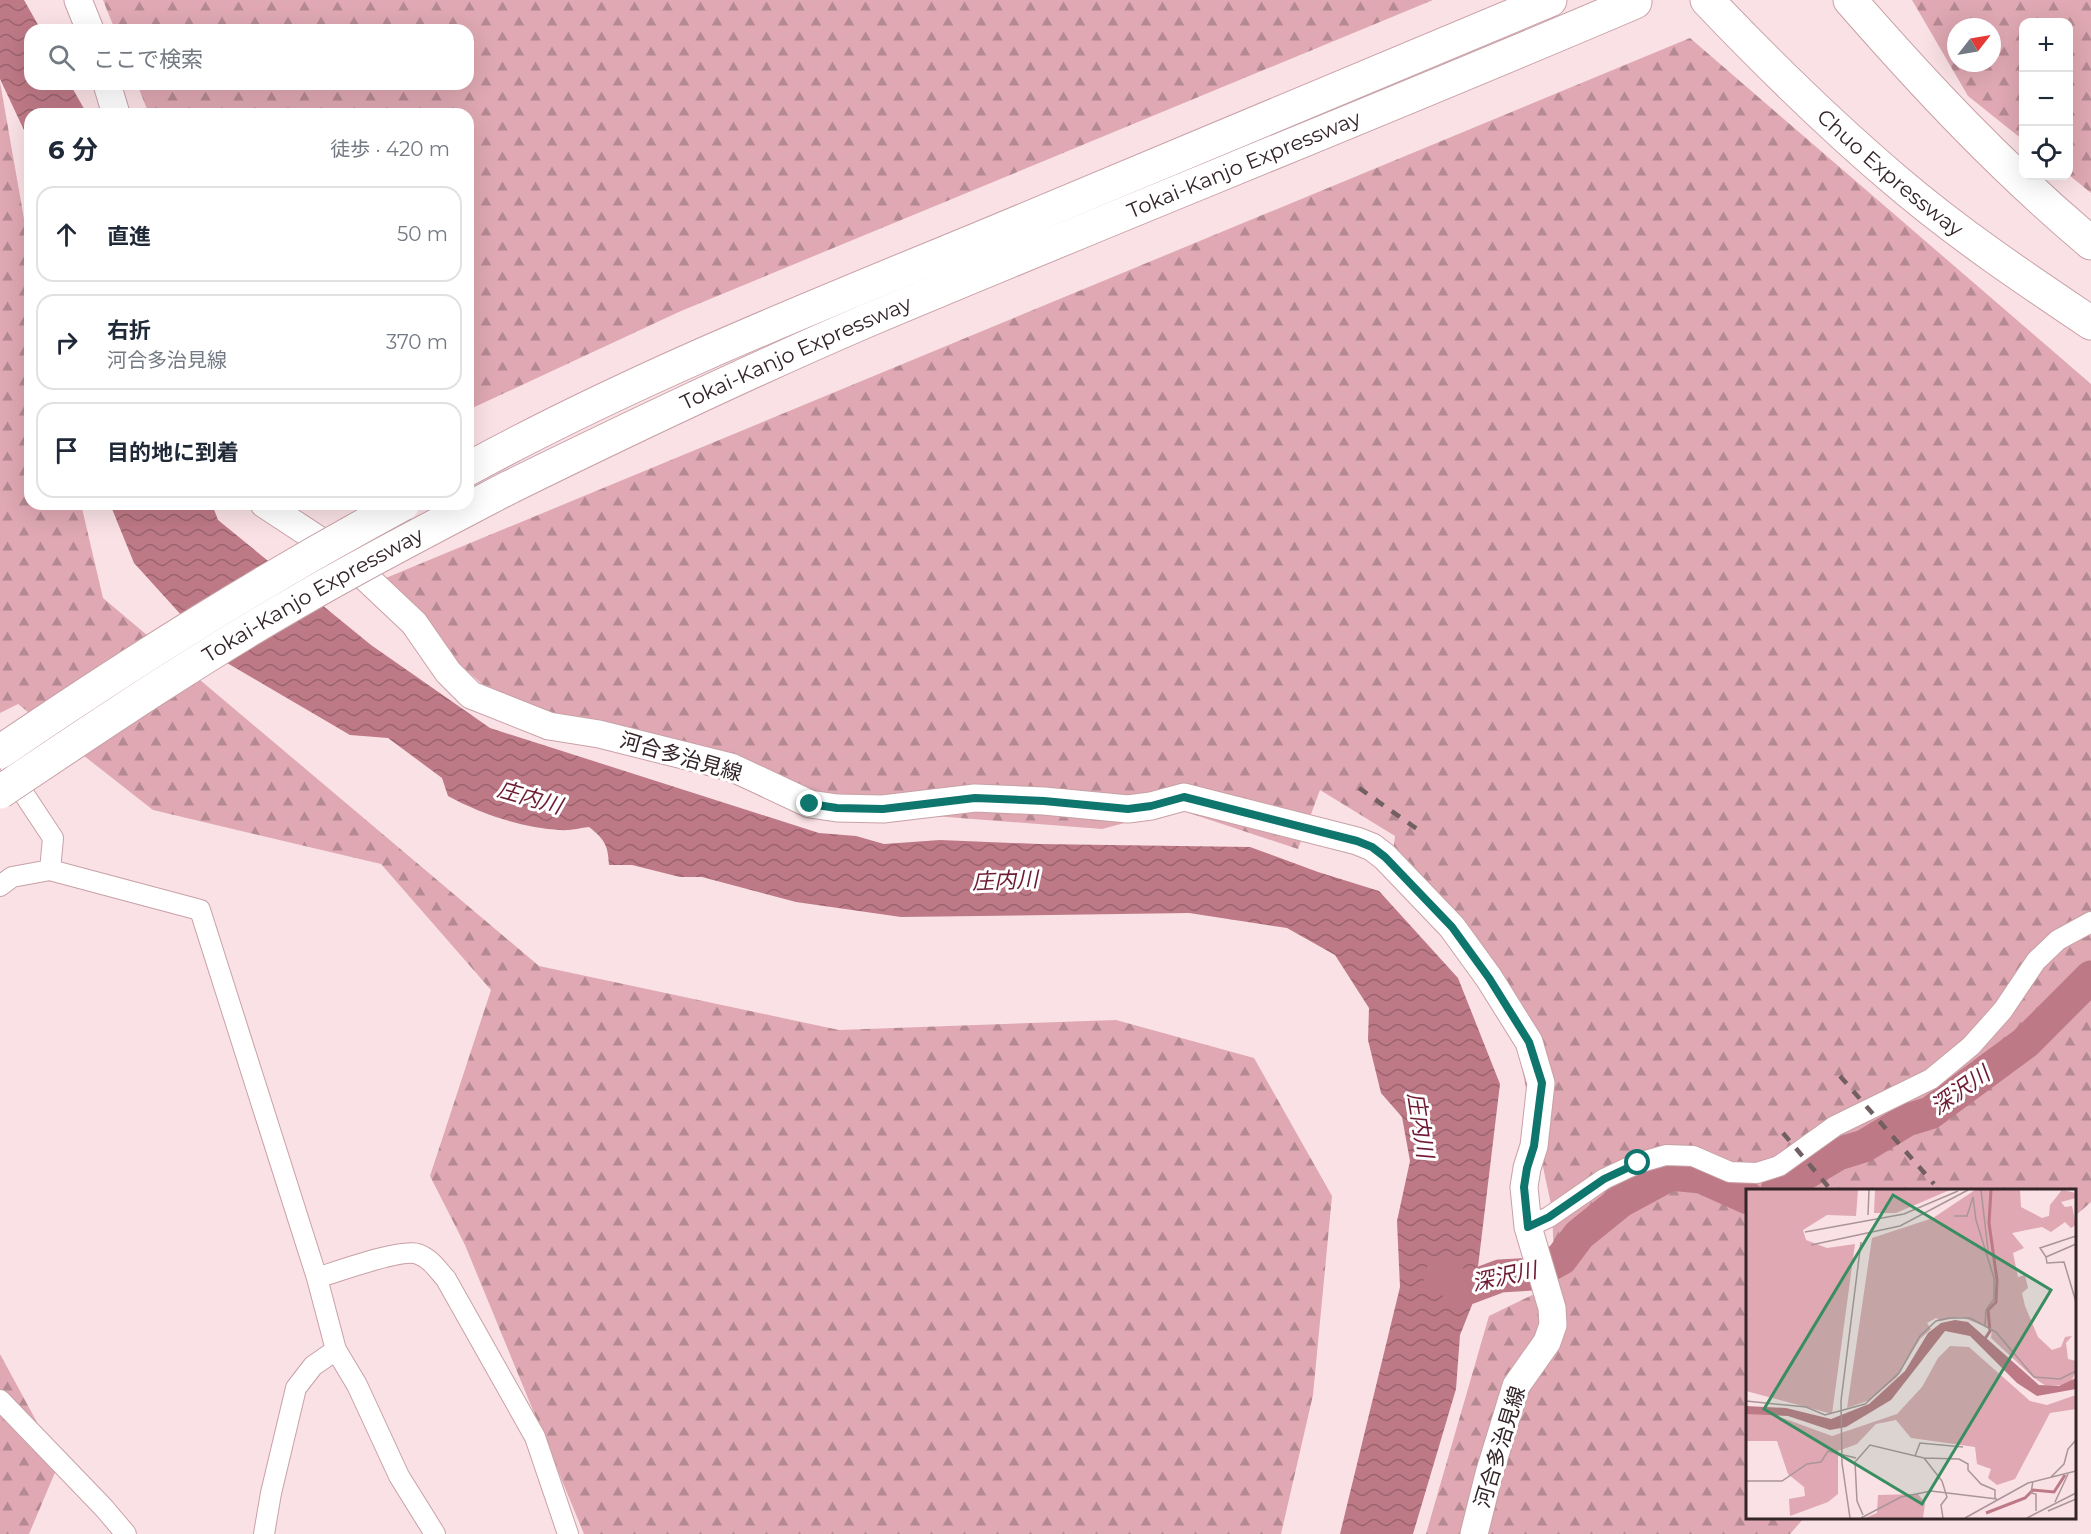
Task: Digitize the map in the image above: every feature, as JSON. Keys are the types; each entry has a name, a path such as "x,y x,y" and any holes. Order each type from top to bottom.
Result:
{"highway":[{"name":"Tokai-Kanjo Expressway","path":"474,465 627,389 750,334 1550,0"},
{"name":"Chuo Expressway","path":"1707,0 1782,77 1896,181 1964,235 2091,323"},
{"path":"1850,0 1940,100 2001,163 2091,243"},
{"name":"Tokai-Kanjo Expressway","path":"474,506 650,418 865,322 1427,91 1635,2"},
{"name":"Tokai-Kanjo Expressway","path":"0,752 98,685 185,630 392,510"},
{"name":"Tokai-Kanjo Expressway","path":"0,792 118,712 295,603 466,510"}],"main road":[{"path":"78,0 88,24"},
{"path":"109,90 114,108"},
{"name":"河合多治見線","path":"273,510 343,556 414,623 448,672 471,695 549,726 599,734 731,768 810,804 837,808 883,809 975,798 1044,801 1128,809 1151,806 1184,797 1324,832 1372,847 1385,857 1452,927 1489,978 1529,1042 1542,1083 1534,1146 1524,1187 1530,1234 1552,1308 1553,1325 1547,1342 1516,1386 1489,1474 1474,1534"}],"street":[{"path":"0,758 52,838 50,870"},
{"path":"0,886 12,877 50,870 200,910 316,1278 336,1350 357,1385 399,1476 435,1534"},
{"path":"1530,1234 1549,1217 1604,1179 1638,1163 1666,1155 1693,1156 1730,1172 1757,1173 1779,1166 1835,1126 1931,1079 1971,1046 2003,1010 2036,961 2058,940 2084,925 2091,914"},
{"path":"316,1278 400,1253 415,1252 430,1260 446,1279 535,1437 568,1534"},
{"path":"264,1534 271,1493 296,1388 313,1366 336,1350"},
{"path":"0,1400 126,1534"}],"green space":[{"path":"103,0 1433,0 681,311 474,407 474,108 147,108 139,90 474,90 474,24 113,24"},
{"path":"1912,0 2091,0 2091,193 2073,178 2073,18 2019,18 2019,137 1968,96 1954,72 2001,72 2001,18 1947,18 1947,60"},
{"path":"1690,38 2091,384 2091,1202 2076,1215 2076,1189 1746,1189 1746,1519 1803,1519 1790,1534 1426,1534 1489,1316 1555,1284 1552,1209 1510,1013 1390,877 1395,836 1320,790 1298,849 1177,809 1102,829 805,806 522,719 369,585"},
{"path":"0,82 24,219 24,510 82,510 103,598 539,966 839,1030 1116,1020 1254,1058 1332,1196 1313,1395 1281,1534 584,1534 465,1245 430,1176 491,990 381,864 153,810 18,704 0,713"},
{"path":"0,1354 59,1463 29,1534 0,1534"}],"water":[{"path":"0,0 24,0 38,24 24,24 24,90 73,90 84,108 24,108 24,130 0,79"},
{"name":"庄内川","path":"112,510 214,510 218,520 371,645 490,728 819,833 856,836 884,844 940,840 1250,847 1379,891 1458,978 1500,1084 1474,1300 1460,1335 1456,1389 1413,1534 1340,1534 1400,1287 1397,1221 1410,1161 1402,1117 1381,1093 1368,1040 1369,1008 1335,955 1287,928 1189,913 901,917 796,902 702,877 680,877 632,865 609,865 605,843 589,827 571,830 546,829 502,819 461,803 448,796 442,778 388,738 350,735 222,660 134,563"}],"waterway":[{"name":"深沢川","path":"1779,1189 1838,1154 1864,1146 1907,1120 1930,1113 2025,1043 2091,977"},
{"name":"深沢川","path":"1440,1277 1468,1288 1500,1276 1533,1274 1561,1259 1579,1235 1621,1201 1671,1174 1701,1177 1746,1197"}],"railway":[{"path":"1359,788 1424,834"},
{"path":"1840,1076 1934,1184"},
{"path":"1783,1133 1830,1189"}],"route":[{"path":"810,804 837,808 883,809 975,798 1044,801 1128,809 1151,806 1184,797 1357,841 1372,847 1385,857 1452,927 1489,978 1529,1042 1542,1083 1534,1146 1524,1187 1528,1227 1549,1217 1604,1179 1638,1163"}]}
